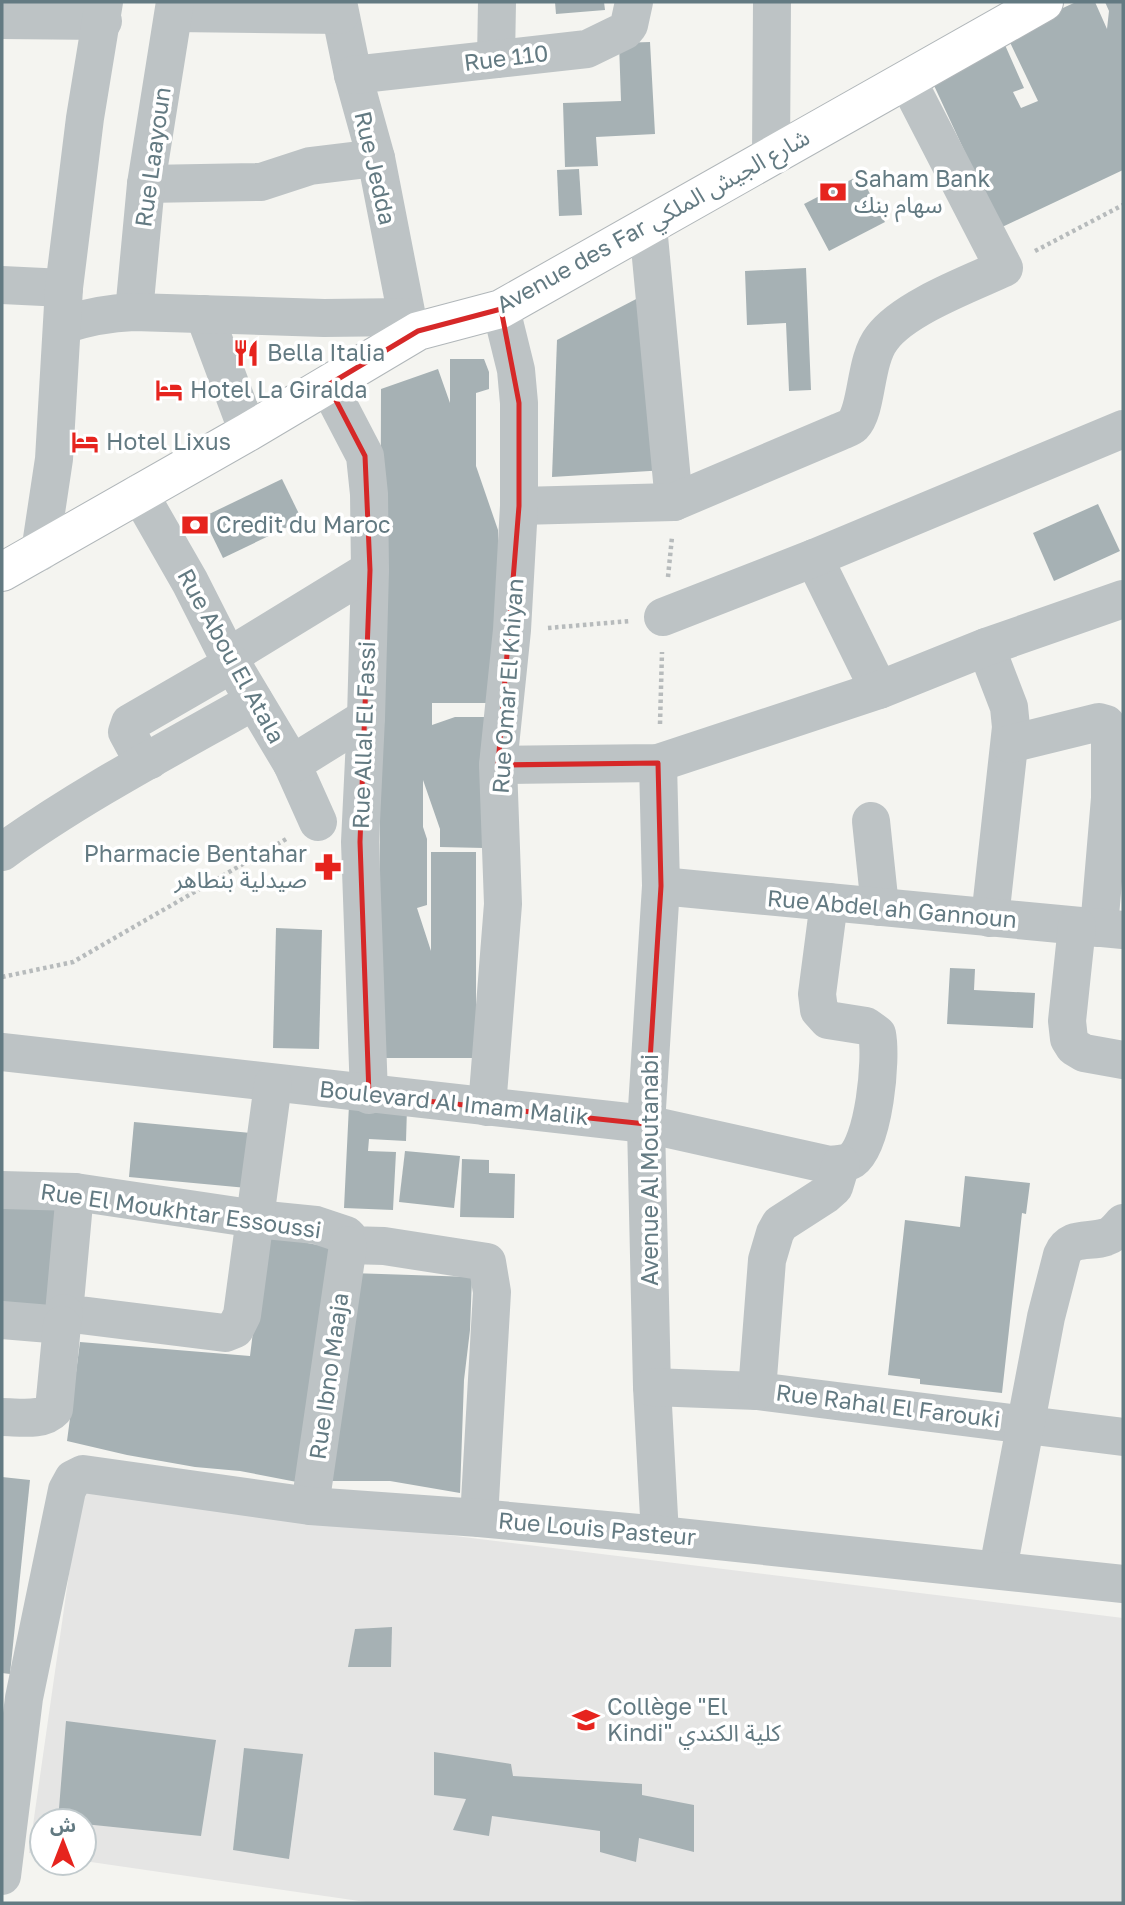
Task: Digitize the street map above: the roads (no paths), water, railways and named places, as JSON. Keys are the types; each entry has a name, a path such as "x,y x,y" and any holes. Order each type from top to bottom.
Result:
{"main road":[{"name":"Avenue des Far شارع الجيش الملكي","path":"2,572 328,385 412,324 501,309 1044,2"}],"street":[{"path":"496,59 497,2"},
{"name":"Rue 110","path":"353,75 587,49 614,38 629,24 634,2"},
{"path":"771,156 772,2"},
{"path":"175,8 339,8"},
{"name":"Rue Laayoun","path":"134,312 146,184 175,8"},
{"name":"Rue Jedda","path":"339,8 353,75 376,158 412,324"},
{"path":"2,20 104,11 85,118 63,307 54,459 40,552"},
{"path":"519,506 674,502 854,424 862,404 869,364 882,338 908,314 1004,268 907,80"},
{"path":"146,184 261,182 310,166 376,158"},
{"path":"648,226 674,502"},
{"path":"2,285 87,317 134,312 324,318 412,324"},
{"name":"Rue Omar El Khiyan","path":"487,1107 503,904 498,765 512,630 519,506 519,403 516,370 501,309"},
{"path":"204,314 248,432"},
{"name":"Rue Allal El Fassi","path":"328,385 365,456 369,494 370,569 360,842 369,1095"},
{"path":"663,617 814,558 1123,429"},
{"name":"Rue Abou El Atala","path":"139,493 190,582 230,661 292,764 318,822"},
{"path":"814,558 879,690"},
{"path":"150,760 140,756 127,732 130,723 370,569"},
{"path":"498,765 658,764 879,690 986,647 1123,599"},
{"path":"986,647 1009,707 1011,727 990,918"},
{"path":"2,852 150,760 254,701"},
{"path":"292,764 366,718"},
{"path":"1010,744 1099,722 1106,724 1110,731 1108,839 1100,928 1068,1021 1069,1039 1074,1047 1084,1053 1123,1060"},
{"name":"Avenue Al Moutanabi","path":"658,764 661,887 646,1124 652,1387 660,1535"},
{"path":"871,821 880,908"},
{"name":"Rue Abdel ah Gannoun","path":"661,887 1100,928"},
{"path":"757,1391 767,1260 775,1233 780,1224 834,1187 841,1164 853,1159 864,1142 872,1114 880,1054 877,1034 866,1026 828,1020 822,1015 817,1004 829,902"},
{"name":"Boulevard Al Imam Malik","path":"2,1052 646,1124 830,1165 841,1164"},
{"path":"2,1320 63,1319 225,1333 235,1329 242,1315 273,1084"},
{"name":"Rue El Moukhtar Essoussi","path":"2,1190 75,1192 256,1219 316,1225 349,1237 348,1245 384,1246 487,1262 492,1292 479,1518"},
{"path":"2,1417 48,1416 54,1409 75,1192"},
{"path":"998,1569 1052,1286 1064,1250 1073,1242 1107,1237 1123,1223"},
{"name":"Rue Ibno Maaja","path":"310,1506 348,1245"},
{"name":"Rue Rahal El Farouki","path":"652,1387 757,1391 1123,1437"},
{"name":"Rue Louis Pasteur","path":"13,1697 67,1490 73,1479 92,1473 310,1506 660,1535 1123,1584"},
{"path":"3,1853 13,1697"}],"place":[{"name":"Saham Bank سهام بنك","path":"833,192"},
{"name":"Bella Italia","path":"246,353"},
{"name":"Hotel La Giralda","path":"169,390"},
{"name":"Hotel Lixus","path":"85,442"},
{"name":"Credit du Maroc","path":"195,525"},
{"name":"Pharmacie Bentahar صيدلية بنطاهر","path":"328,867"},
{"name":"Collège \"El Kindi\" كلية الكندي","path":"586,1720"}]}
